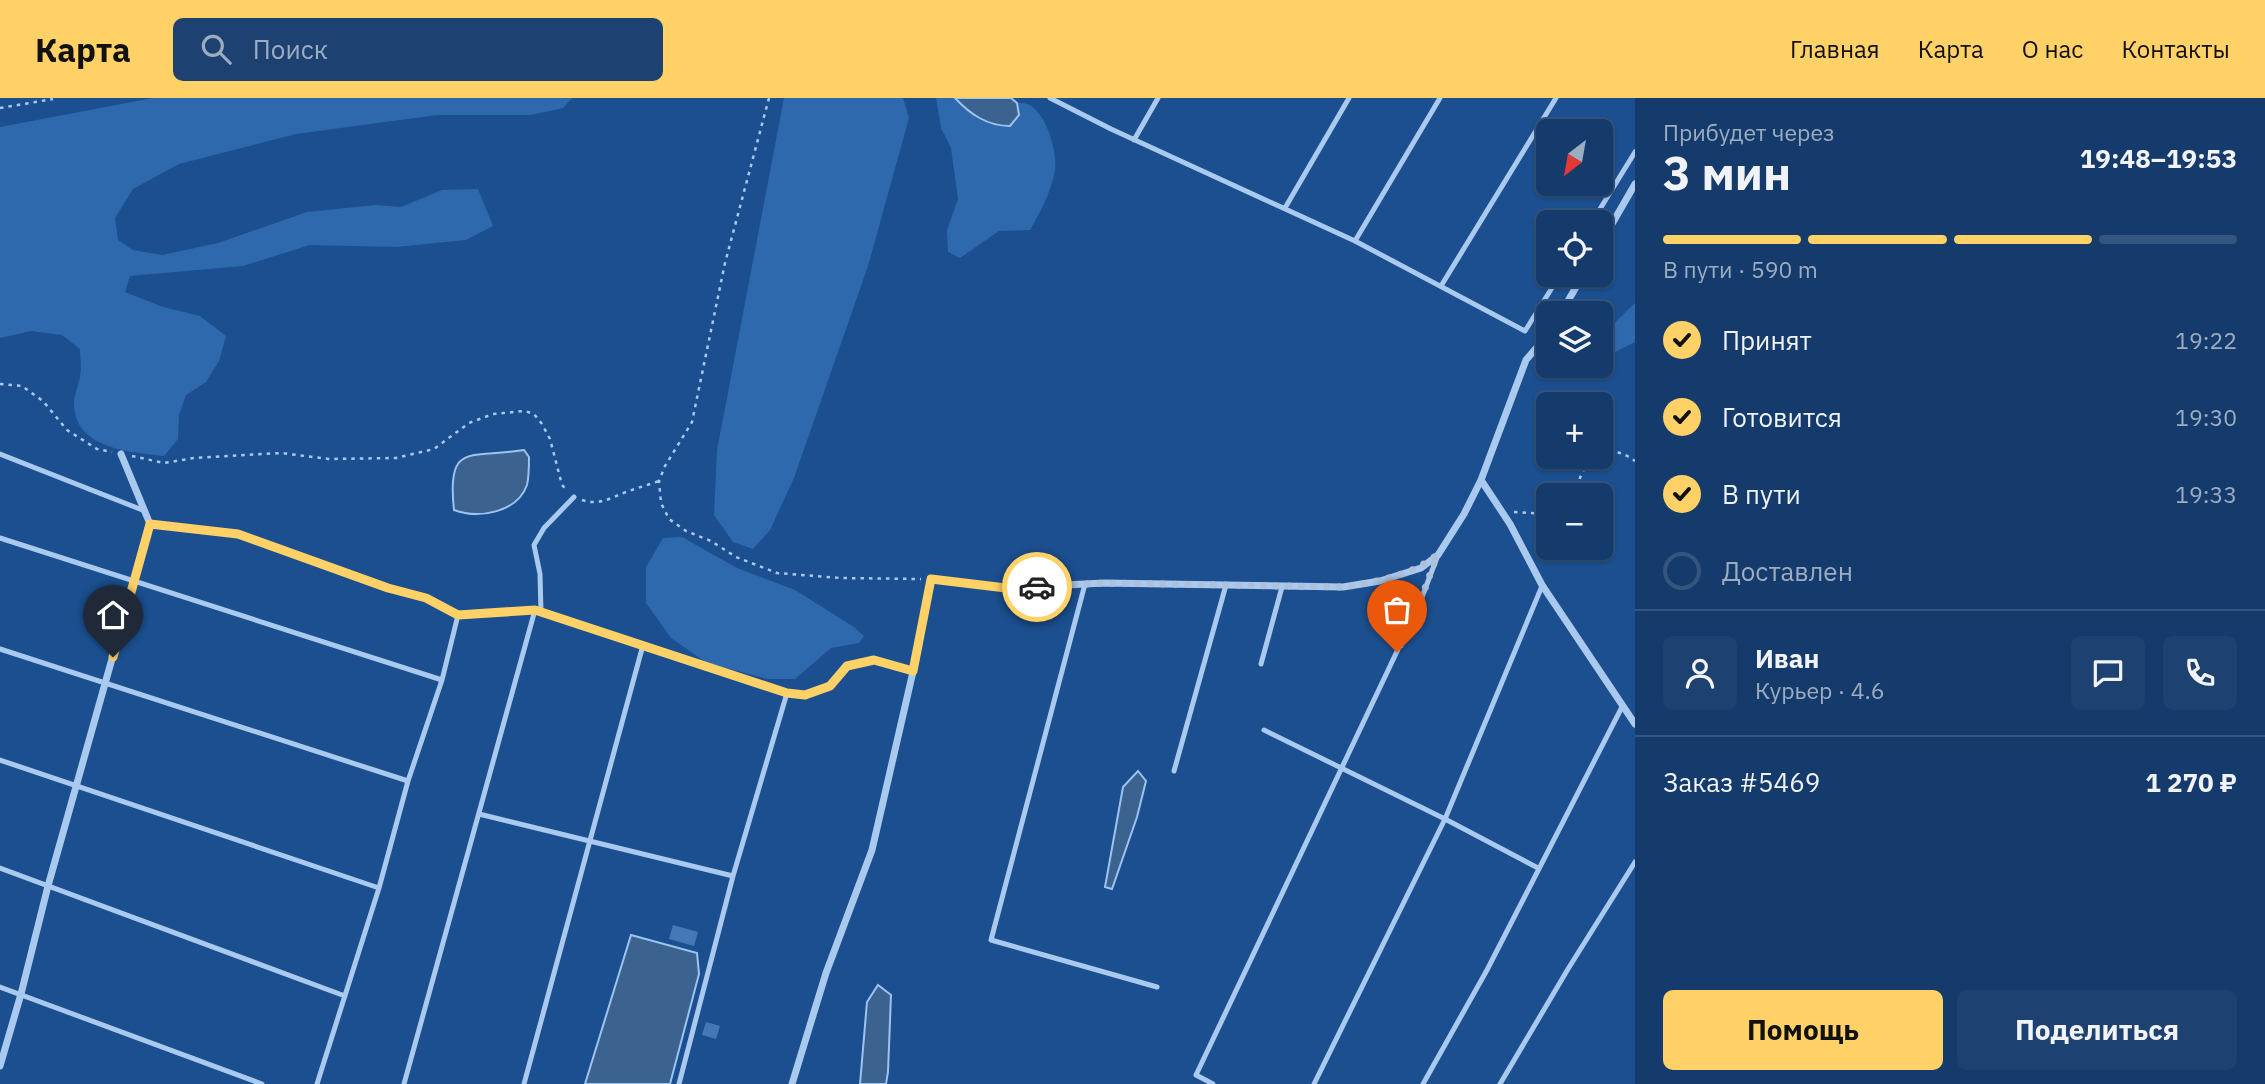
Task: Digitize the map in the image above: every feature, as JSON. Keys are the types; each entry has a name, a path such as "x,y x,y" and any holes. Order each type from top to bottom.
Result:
{"street":[{"path":"1613,222 1635,184"},
{"path":"792,1084 826,973 872,850 931,579 1006,588 1085,584 1343,587 1380,581 1421,568 1437,555 1464,514 1481,480 1526,360 1536,348"},
{"path":"0,1066 75,786 150,524 121,454"},
{"path":"1481,480 1502,511 1542,586 1635,724"}],"lane":[{"path":"1134,140 1158,98"},
{"path":"1285,208 1349,98"},
{"path":"1355,241 1440,98"},
{"path":"1441,286 1556,98"},
{"path":"1049,99 1355,241 1525,331 1552,287"},
{"path":"1599,210 1635,152"},
{"path":"0,454 145,511"},
{"path":"404,1084 538,611 540,574 534,545 544,528 574,497"},
{"path":"150,524 238,534 388,588 426,598 458,615 538,611 787,693 805,695 830,686 847,666 874,660 913,671"},
{"path":"0,538 442,680"},
{"path":"1213,1084 1196,1075 1419,605 1437,555"},
{"path":"1085,584 991,940 1157,987"},
{"path":"1174,771 1226,585"},
{"path":"1314,1084 1445,819 1542,586"},
{"path":"1261,664 1282,587"},
{"path":"317,1084 380,888 408,781 442,680 458,615"},
{"path":"524,1084 643,645"},
{"path":"0,649 408,781"},
{"path":"680,1084 733,876 787,693"},
{"path":"1423,1084 1487,970 1623,705"},
{"path":"1264,730 1538,868"},
{"path":"0,760 380,888"},
{"path":"479,814 733,876"},
{"path":"1500,1084 1635,863"},
{"path":"0,868 345,996"},
{"path":"0,987 262,1084"}],"path":[{"path":"769,98 725,263 692,422 659,481 661,503 669,519 686,531 711,541 736,557 777,573 840,578 931,579"},
{"path":"0,108 53,99"},
{"path":"0,384 22,386 43,401 67,430 97,449 164,463 194,458 281,453 328,459 396,458 434,449 469,423 493,414 525,411 534,414 542,424 550,439 562,485 574,497 589,503 610,501 624,493 659,481"},
{"path":"1613,453 1624,453 1635,461"},
{"path":"1502,511 1536,513"}],"shaded area":[{"path":"153,98 572,98 563,108 531,115 437,115 296,134 179,164 133,189 115,218 118,240 133,250 162,255 218,243 307,212 376,205 401,207 442,190 478,189 493,226 466,240 396,247 310,245 243,266 130,276 125,292 163,307 200,316 226,336 219,361 206,382 186,395 179,415 178,439 164,456 121,450 94,439 83,430 76,418 74,403 81,373 80,349 62,335 31,331 0,338 0,127"},
{"path":"784,98 903,98 909,118 868,266 794,478 770,530 753,549 733,542 714,515 717,450"},
{"path":"936,98 955,98 968,111 1019,115 1017,103 1027,104 1042,117 1054,151 1055,170 1045,201 1030,230 999,231 960,258 948,252 947,230 958,199 951,148 941,128"},
{"path":"955,98 1011,98 1017,103 1019,115 1010,126 994,124 973,114"},
{"path":"1635,303 1635,342 1613,353 1613,324"},
{"path":"524,450 529,457 528,482 515,502 506,508 485,513 454,510 454,472 466,457"},
{"path":"682,537 737,568 795,590 864,636 859,643 831,648 795,679 768,679 707,663 671,638 646,603 646,567 663,538"},
{"path":"1138,771 1146,781 1137,817 1112,889 1105,887 1123,787"},
{"path":"631,935 697,953 699,974 670,1084 585,1084"},
{"path":"878,985 891,995 886,1084 860,1084 867,1002"}],"building":[{"path":"673,925 698,932 694,946 669,939"},
{"path":"706,1022 720,1026 716,1039 702,1035"}],"way so far":[{"path":"1037,587 1104,583 1343,587 1380,581 1421,568 1437,555 1419,605 1397,652"}],"route":[{"path":"113,657 150,524 238,534 388,588 426,598 458,615 535,610 787,693 805,695 830,686 847,666 874,660 913,671 931,579 1006,588 1037,587"}]}
